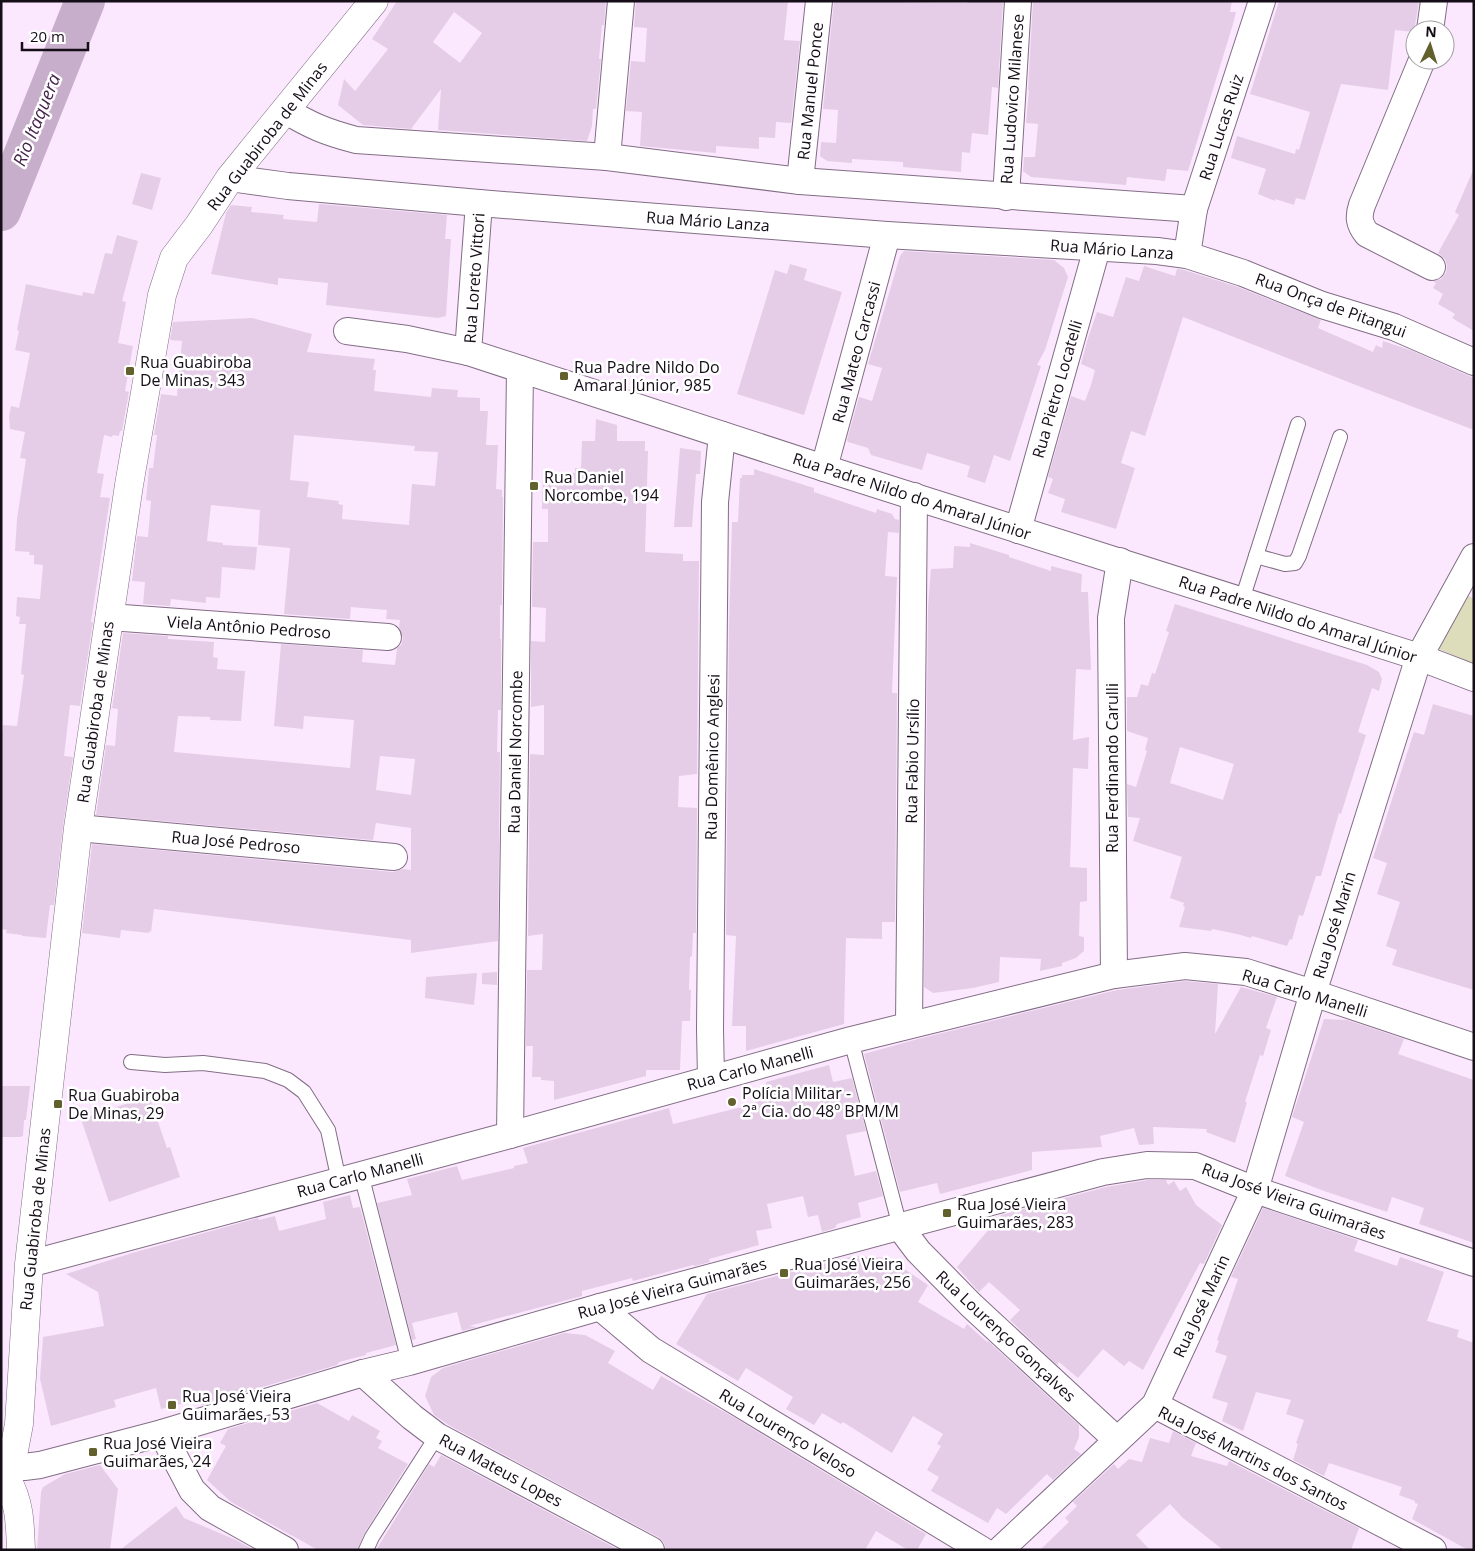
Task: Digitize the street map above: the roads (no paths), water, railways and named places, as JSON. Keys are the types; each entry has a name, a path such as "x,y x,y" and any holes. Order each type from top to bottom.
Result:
{"street":[{"name":"Rua Guabiroba de Minas","path":"7,1480 21,1403 29,1264 78,828 129,485 162,295 174,258 199,225 230,178 374,1"},
{"path":"607,157 621,1"},
{"name":"Rua Manuel Ponce","path":"800,181 819,1"},
{"name":"Rua Ludovico Milanese","path":"1006,197 1018,1"},
{"name":"Rua Lucas Ruiz","path":"1187,255 1194,209 1262,1"},
{"path":"1431,20 1434,1"},
{"path":"1418,70 1362,205 1359,219 1360,225 1366,234 1432,267"},
{"path":"285,110 326,132 356,140 607,157 800,181 1194,209"},
{"name":"Rua Mário Lanza","path":"230,178 288,186 478,203 887,235 1157,251 1187,255"},
{"name":"Rua Loreto Vittori","path":"468,352 478,203"},
{"name":"Rua Mateo Carcassi","path":"824,468 887,235"},
{"name":"Rua Pietro Locatelli","path":"1018,530 1097,248"},
{"name":"Rua Onça de Pitangui","path":"1187,255 1243,273 1322,305 1394,327 1474,362"},
{"name":"Rua Padre Nildo do Amaral Júnior","path":"346,330 468,352 722,436 1418,657 1474,678"},
{"name":"Rua Daniel Norcombe","path":"510,1135 520,369"},
{"name":"Rua Domênico Anglesi","path":"711,1079 715,502 722,436"},
{"name":"Rua Fabio Ursílio","path":"909,1025 914,496"},
{"name":"Rua José Marin","path":"1155,1405 1255,1190 1313,993 1418,657 1474,557"},
{"name":"Rua Ferdinando Carulli","path":"1114,975 1111,618 1120,561"},
{"name":"Viela Antônio Pedroso","path":"109,617 388,638"},
{"name":"Rua José Pedroso","path":"78,828 394,857"},
{"name":"Rua Carlo Manelli","path":"29,1264 510,1135 851,1040 1114,975 1185,966 1246,972 1474,1047"},
{"name":"Rua José Vieira Guimarães","path":"7,1480 24,1467 40,1465 162,1433 363,1373 409,1362 600,1307 1103,1172 1147,1165 1195,1166 1255,1190 1474,1263"},
{"name":"Rua Lourenço Gonçalves","path":"900,1227 918,1251 971,1305 1117,1440"},
{"name":"Rua Lourenço Veloso","path":"600,1307 651,1350 982,1550"},
{"name":"Rua Mateus Lopes","path":"363,1373 412,1417 437,1436 651,1550"},
{"name":"Rua José Martins dos Santos","path":"1000,1550 1155,1405 1433,1550"},
{"path":"162,1433 192,1490 210,1508 285,1550"},
{"path":"7,1480 15,1494 19,1508 21,1550"}],"lane":[{"path":"1242,600 1298,424"},
{"path":"1256,556 1285,564 1295,562 1299,556 1340,437"},
{"path":"851,1040 900,1227"},
{"path":"131,1062 165,1066 203,1064 265,1071 288,1080 304,1092 328,1130 350,1177 409,1362"},
{"path":"366,1550 372,1537 437,1436"}],"waterway":[{"name":"Rio Itaquera","path":"1,211 85,1"}],"place":[{"name":"Rua Guabiroba De Minas, 343","path":"130,371"},
{"name":"Rua Padre Nildo Do Amaral Júnior, 985","path":"564,376"},
{"name":"Rua Daniel Norcombe, 194","path":"534,486"},
{"name":"Polícia Militar - 2ª Cia. do 48º BPM/M","path":"732,1102"},
{"name":"Rua Guabiroba De Minas, 29","path":"58,1104"},
{"name":"Rua José Vieira Guimarães, 283","path":"947,1213"},
{"name":"Rua José Vieira Guimarães, 256","path":"784,1273"},
{"name":"Rua José Vieira Guimarães, 53","path":"172,1405"},
{"name":"Rua José Vieira Guimarães, 24","path":"93,1452"}]}
